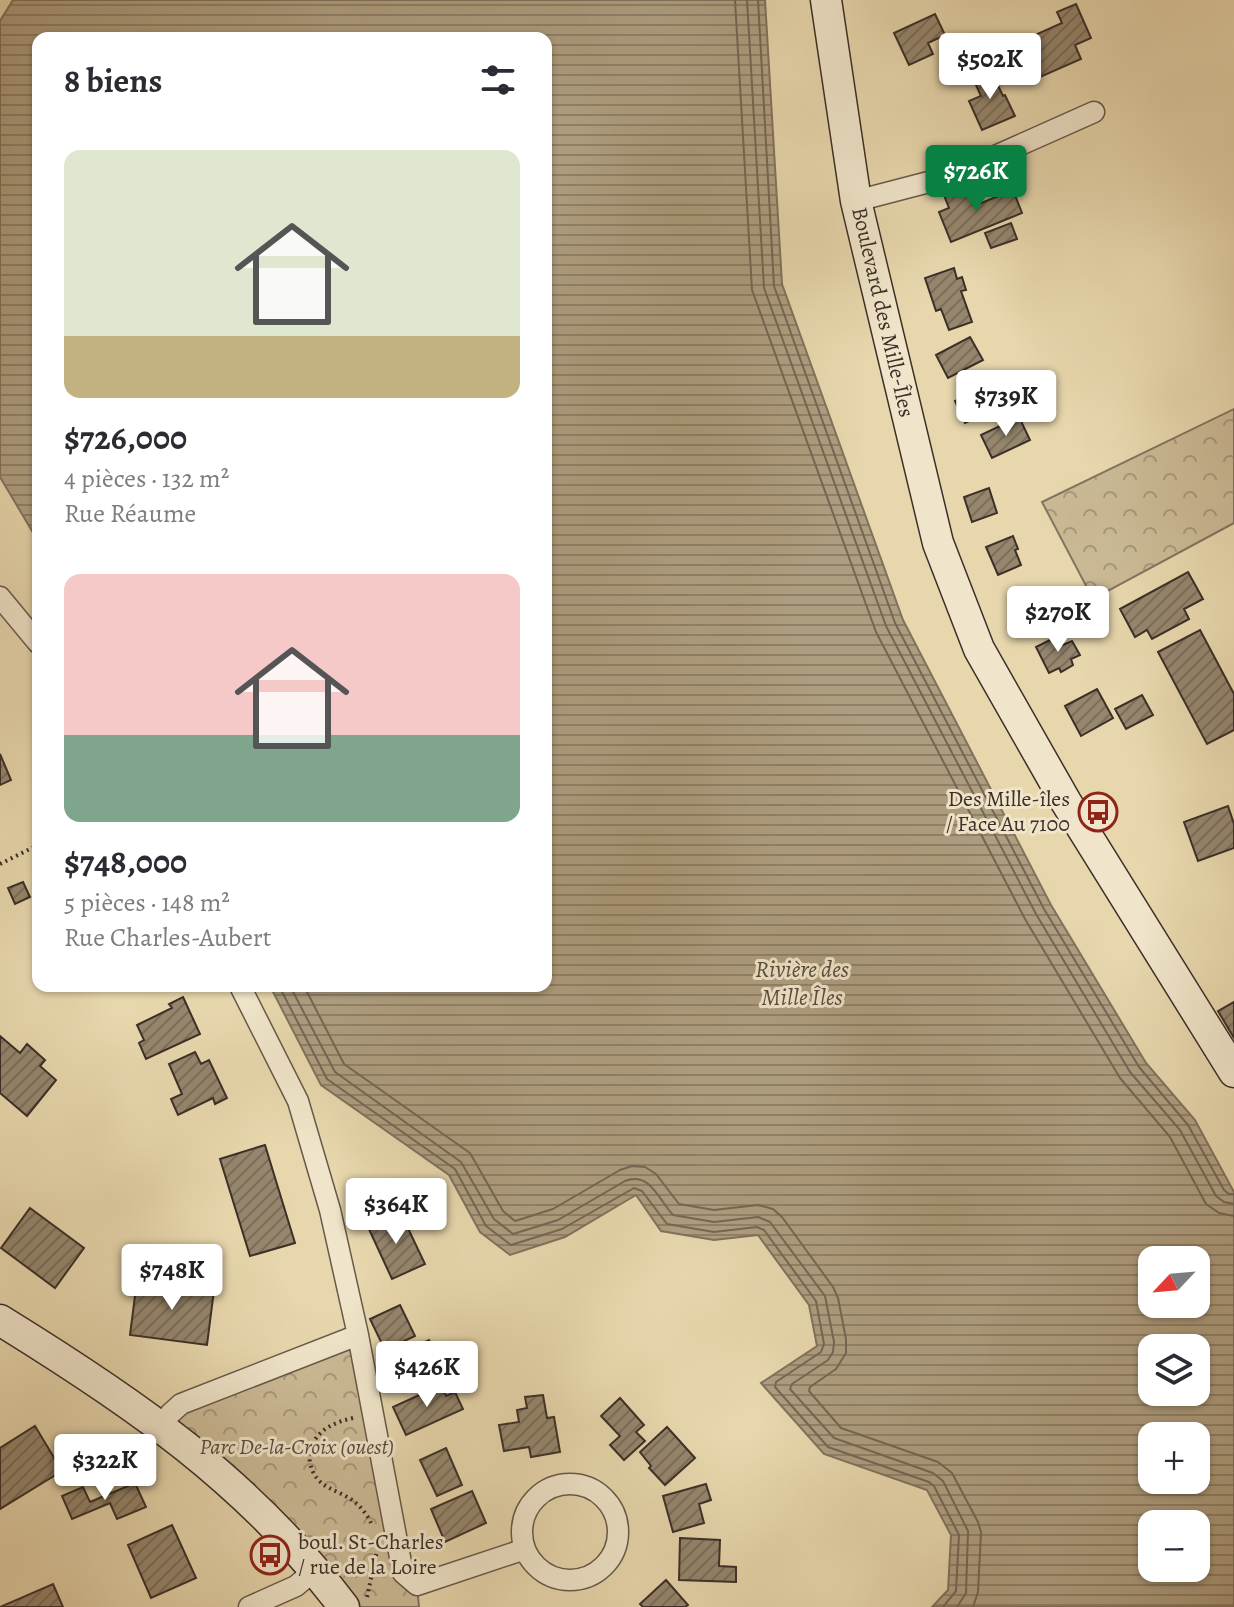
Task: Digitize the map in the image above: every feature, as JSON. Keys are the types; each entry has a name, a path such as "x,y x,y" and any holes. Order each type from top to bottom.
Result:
{"street":[{"name":"Boulevard des Mille-Îles","path":"826,0 856,201 938,543 979,649 1066,802 1234,1072"},
{"path":"856,201 948,177 1094,112"},
{"path":"0,597 32,636"},
{"path":"243,992 298,1101 330,1210 358,1335 403,1573 417,1585 525,1549"},
{"path":"0,1320 98,1382 210,1465 290,1541 344,1607"},
{"path":"161,1426 181,1404 358,1335"},
{"path":"583,1485 608,1502 616,1517 618,1533 615,1550 607,1564 594,1575 578,1580 561,1580 533,1564 525,1549 523,1519 540,1494 553,1487 583,1485"},
{"path":"249,1607 296,1586 315,1570"}],"path":[{"path":"0,864 32,848"},
{"path":"373,1413 340,1421 325,1429 315,1438 309,1450 316,1479 357,1503 370,1519 374,1533"},
{"path":"366,1607 378,1547"}],"green space":[{"path":"1234,409 1234,523 1093,599 1042,502"},
{"name":"Parc De-la-Croix (ouest)","path":"358,1335 403,1573 417,1585 419,1607 339,1607 161,1426 192,1404"}],"water":[{"name":"Rivière des Mille Îles","path":"13,0 765,0 782,284 903,620 1051,905 1146,1063 1195,1120 1234,1192 1234,1607 932,1607 948,1590 951,1535 927,1490 824,1454 761,1383 817,1346 809,1305 758,1235 714,1240 661,1231 636,1195 565,1237 510,1255 480,1232 449,1175 321,1085 273,992 552,992 552,32 32,32 32,531 0,477 0,21"}],"building":[{"path":"1076,4 1091,38 1075,45 1081,59 1040,77 1024,40 1062,23 1057,12"},
{"path":"935,14 945,35 928,43 933,54 909,65 894,33"},
{"path":"981,44 988,60 960,72 953,57"},
{"path":"989,67 1015,116 982,130 969,101 981,96 971,74"},
{"path":"966,187 974,206 1013,190 1022,213 951,242 939,212 949,208 944,195"},
{"path":"1011,223 1017,239 991,248 985,233"},
{"path":"954,268 957,279 962,277 966,290 961,291 972,322 949,330 941,309 936,311 925,278"},
{"path":"970,337 983,360 948,378 936,355"},
{"path":"997,382 1007,404 965,423 955,401"},
{"path":"1019,417 1030,440 992,458 981,435"},
{"path":"989,488 997,513 972,522 964,497"},
{"path":"1013,536 1021,565 998,575 986,547"},
{"path":"1188,572 1203,599 1184,609 1189,619 1152,639 1147,630 1135,637 1120,609"},
{"path":"1083,598 1090,613 1072,622 1064,607"},
{"path":"1200,630 1234,694 1234,730 1207,744 1158,652"},
{"path":"1058,636 1063,645 1072,641 1080,655 1071,659 1073,665 1061,672 1059,668 1049,673 1036,647"},
{"path":"1097,689 1113,718 1081,736 1065,706"},
{"path":"1142,695 1153,715 1126,729 1115,709"},
{"path":"0,754 11,780 0,785"},
{"path":"1228,806 1234,824 1234,848 1198,861 1184,822"},
{"path":"23,882 30,897 15,904 8,888"},
{"path":"183,997 200,1034 146,1059 139,1043 144,1040 137,1025 172,1008 169,1004"},
{"path":"1234,1002 1234,1038 1218,1011"},
{"path":"0,1036 20,1053 27,1044 45,1060 40,1066 56,1080 27,1116 0,1093"},
{"path":"195,1052 201,1064 209,1060 227,1098 215,1104 213,1098 178,1115 171,1099 182,1094 169,1064"},
{"path":"265,1145 295,1243 250,1256 220,1159"},
{"path":"30,1208 84,1248 55,1288 1,1248"},
{"path":"398,1213 425,1264 392,1279 368,1227"},
{"path":"137,1280 214,1290 207,1345 130,1335"},
{"path":"400,1305 415,1336 385,1350 370,1319"},
{"path":"429,1340 445,1376 411,1391 395,1356"},
{"path":"441,1385 446,1396 455,1392 463,1409 406,1435 393,1407"},
{"path":"543,1395 547,1418 554,1417 560,1452 531,1457 529,1447 504,1451 499,1425 519,1422 517,1410 527,1408 525,1397"},
{"path":"620,1398 644,1425 636,1432 645,1441 624,1460 610,1445 620,1436 601,1416"},
{"path":"35,1426 62,1471 0,1509 0,1448"},
{"path":"667,1427 695,1458 665,1485 649,1468 651,1466 640,1452"},
{"path":"446,1448 462,1485 437,1496 420,1460"},
{"path":"135,1483 146,1507 117,1519 110,1503 72,1519 62,1496 83,1487 90,1502"},
{"path":"706,1484 711,1500 699,1504 704,1523 673,1532 663,1496"},
{"path":"472,1491 486,1523 445,1542 431,1509"},
{"path":"172,1525 196,1578 151,1598 128,1545"},
{"path":"680,1538 720,1540 719,1566 736,1567 736,1582 679,1580"},
{"path":"666,1580 688,1605 643,1607 640,1604"},
{"path":"53,1584 63,1607 0,1607"}],"place":[{"name":"Des Mille-îles / Face Au 7100","path":"1098,812"},
{"name":"boul. St-Charles / rue de la Loire","path":"270,1555"}]}
